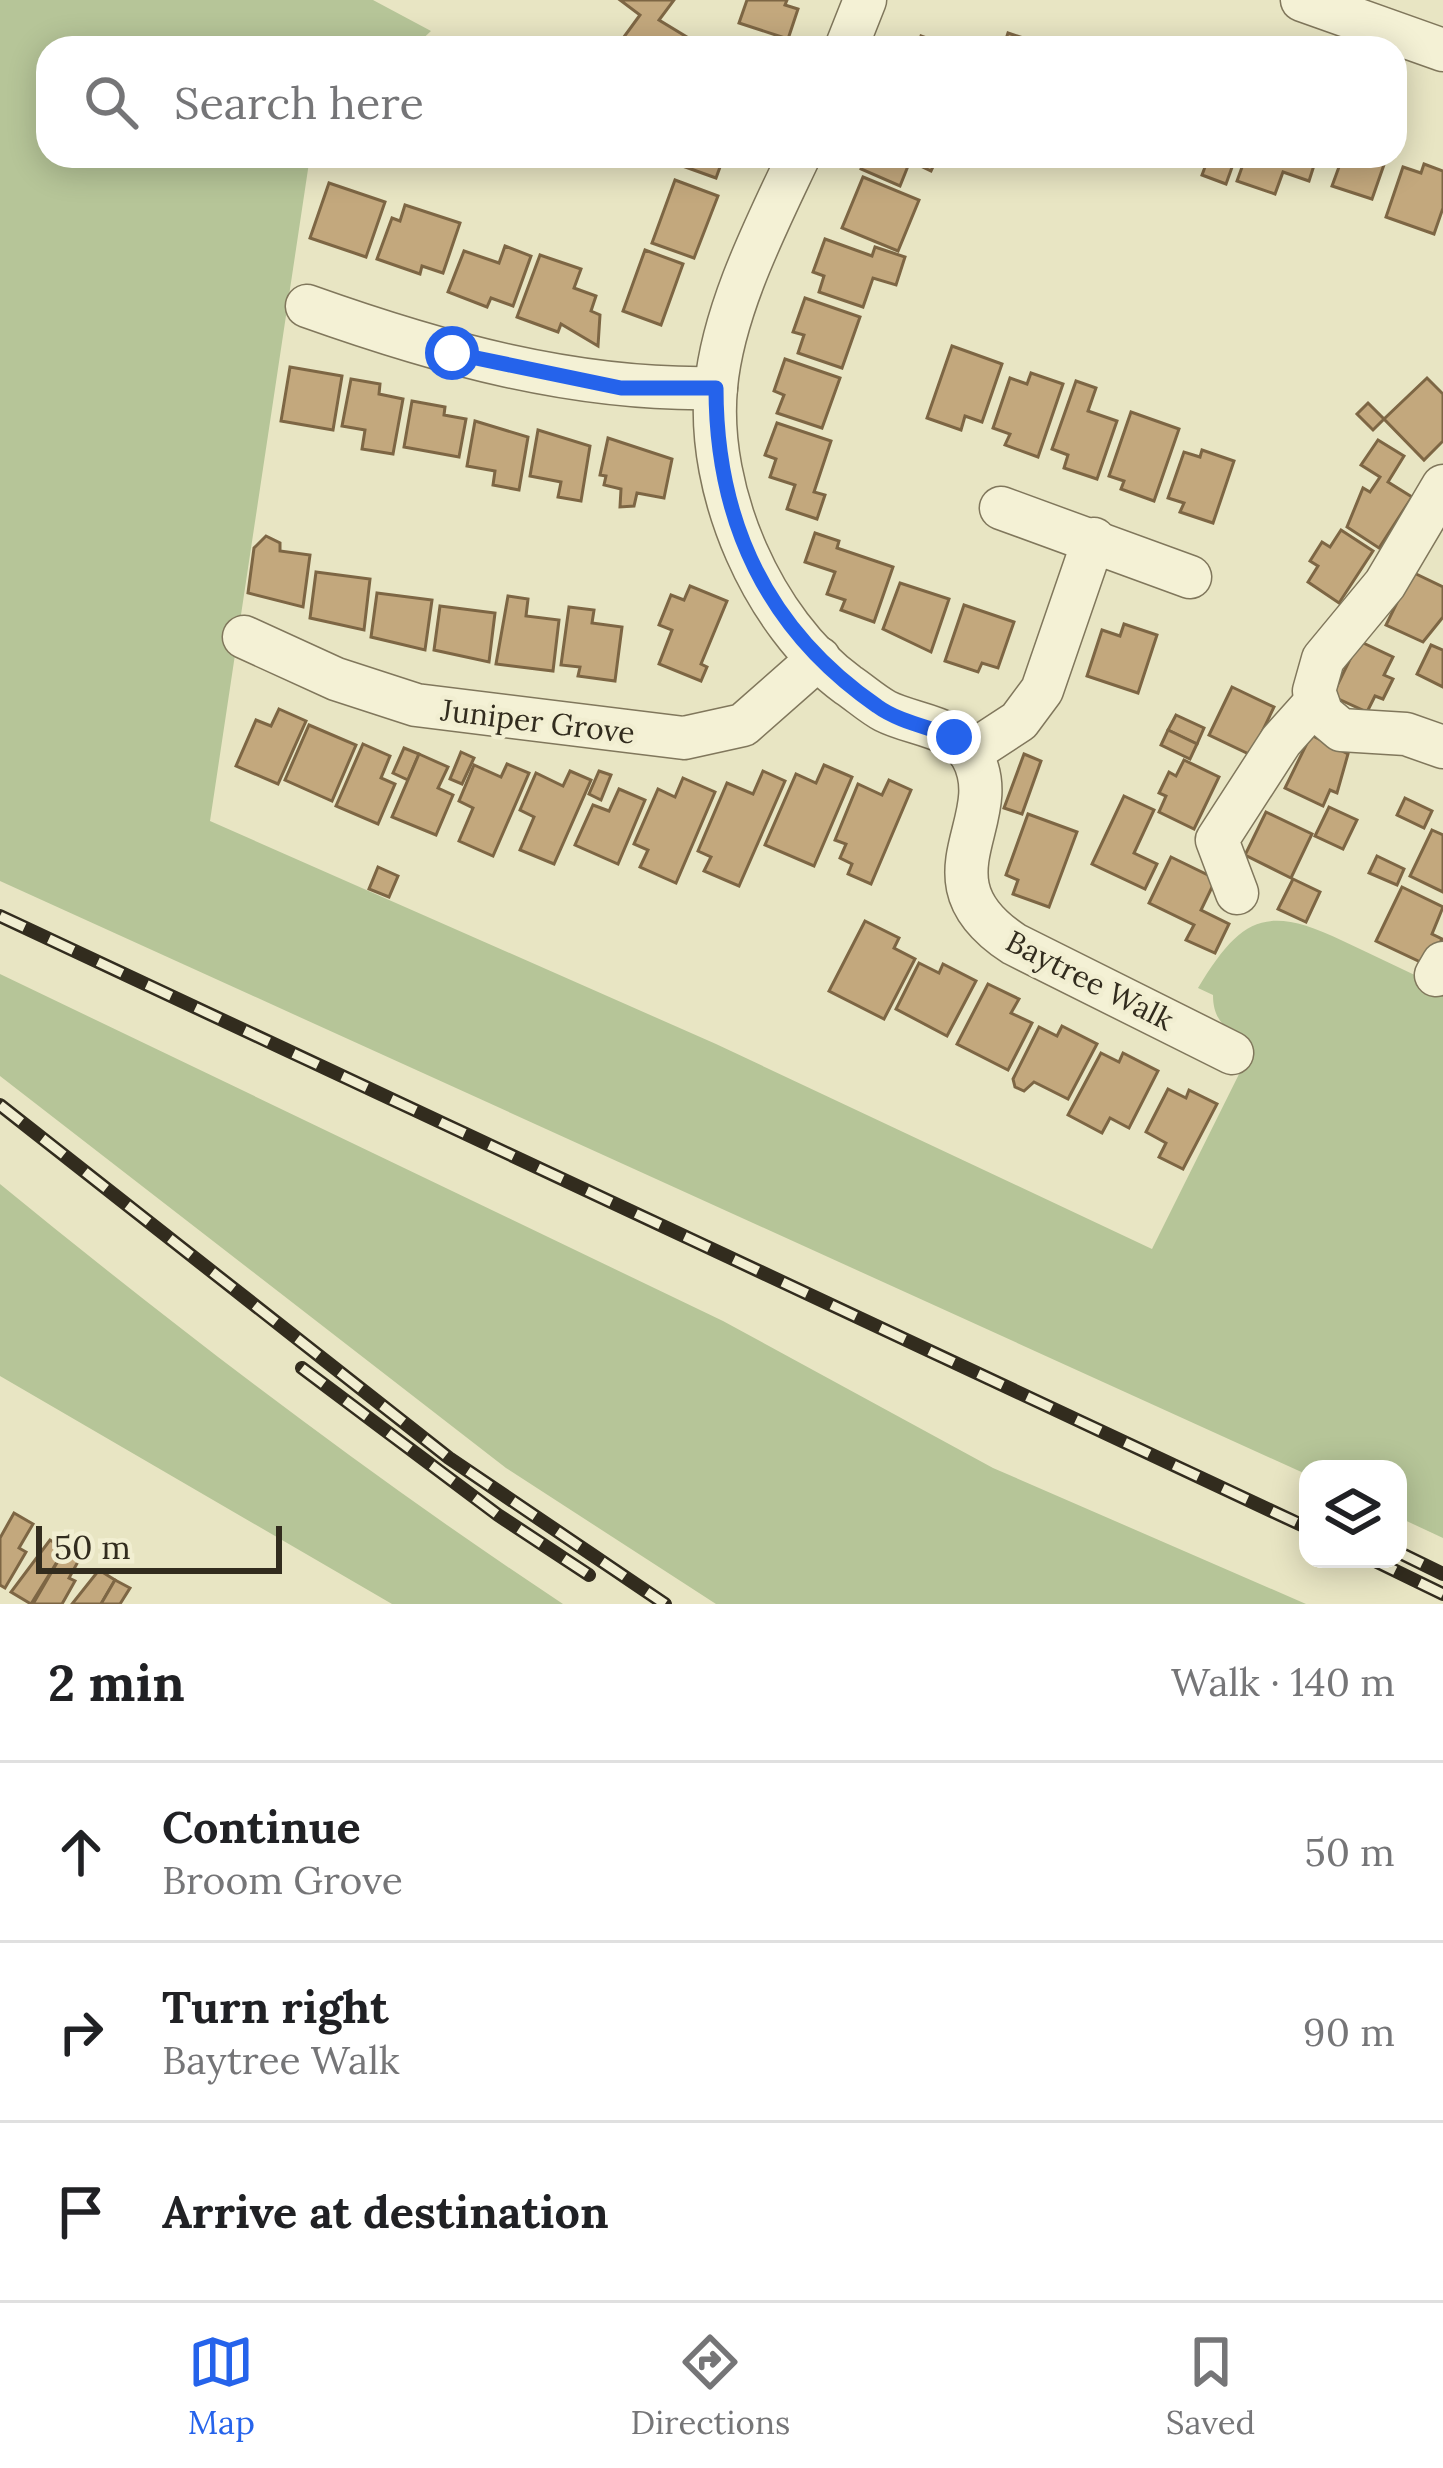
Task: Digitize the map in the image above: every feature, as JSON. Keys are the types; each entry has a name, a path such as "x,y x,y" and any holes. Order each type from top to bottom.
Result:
{"street":[{"path":"851,36 865,0"},
{"path":"1311,1 1405,36"},
{"path":"1407,37 1443,50"},
{"path":"794,168 723,349 716,388 718,444 750,563 774,606 818,658 879,708 954,737 970,753 1019,721 1042,691 1094,539"},
{"path":"307,306 452,353 571,379 621,388 716,388"},
{"path":"1443,486 1385,584 1323,659 1314,678 1316,703 1341,730 1406,734 1443,747"},
{"path":"1001,508 1190,577"},
{"name":"Juniper Grove","path":"244,637 336,679 416,705 684,738 743,724 818,658"},
{"path":"1237,893 1216,840 1281,741 1316,703"},
{"name":"Baytree Walk","path":"970,753 979,779 966,879 970,896 988,925 1014,944 1232,1053"}],"green space":[{"path":"0,0 373,0 431,31 426,36 36,36 36,168 308,168 210,821 716,1044 1152,1249 1253,1046 1225,1026 1216,1014 1213,995 1198,988 1242,932 1275,921 1294,923 1438,986 1443,979 1443,1538 1407,1521 1407,1460 1299,1460 1299,1471 0,881"},
{"path":"0,974 723,1321 993,1468 1306,1604 716,1604 506,1468 0,1076"},
{"path":"0,1184 276,1401 563,1604 392,1604 0,1376"}],"building":[{"path":"620,0 674,0 659,20 685,36 625,36 640,15"},
{"path":"747,0 787,0 785,5 798,9 789,36 739,23"},
{"path":"1424,164 1443,171 1443,208 1434,234 1386,217 1403,168 1421,173"},
{"path":"688,168 720,168 716,178"},
{"path":"861,168 907,168 900,186"},
{"path":"1205,168 1232,168 1226,184 1202,175"},
{"path":"1242,168 1313,168 1309,181 1283,172 1275,194 1237,181"},
{"path":"1339,168 1383,168 1372,199 1332,186"},
{"path":"863,177 919,200 898,251 842,228"},
{"path":"675,180 718,196 694,258 652,243"},
{"path":"329,183 385,202 366,257 310,238"},
{"path":"405,205 460,223 443,273 422,266 420,274 377,259 392,218 400,221"},
{"path":"825,239 872,256 875,247 905,257 896,285 873,278 863,307 819,292 824,276 813,272"},
{"path":"505,246 531,256 513,306 491,298 487,307 448,292 464,251 499,263"},
{"path":"645,250 683,264 661,325 623,311"},
{"path":"540,255 581,269 574,288 596,296 591,311 600,315 598,346 561,324 558,332 517,317"},
{"path":"805,298 860,317 842,368 798,353 804,335 793,332"},
{"path":"952,346 1002,364 982,422 965,416 961,430 927,418"},
{"path":"785,359 840,378 822,428 777,413 784,395 774,391"},
{"path":"290,367 342,376 333,430 281,421"},
{"path":"1031,373 1063,384 1038,457 1005,445 1010,434 993,428 1010,378 1027,384"},
{"path":"1427,378 1443,394 1443,441 1424,460 1384,419"},
{"path":"351,379 380,384 379,394 403,399 393,454 362,449 365,430 342,426"},
{"path":"1076,381 1096,388 1088,411 1117,421 1097,479 1064,468 1068,455 1052,449"},
{"path":"412,401 445,407 444,415 466,419 459,457 404,447"},
{"path":"1368,403 1384,419 1373,430 1357,414"},
{"path":"1131,412 1179,429 1154,501 1121,489 1124,481 1109,476"},
{"path":"475,421 528,437 519,490 493,485 495,471 467,466"},
{"path":"777,423 831,441 814,492 825,495 817,519 787,509 795,485 770,477 776,459 765,455"},
{"path":"538,430 590,446 581,501 558,497 561,482 530,476"},
{"path":"608,438 672,459 664,498 637,493 634,506 620,507 621,489 604,485 606,476 600,475"},
{"path":"1378,440 1404,456 1388,482 1412,497 1379,548 1347,527 1363,488 1370,492 1380,477 1361,465"},
{"path":"1202,450 1234,461 1213,523 1180,512 1184,503 1168,498 1184,452 1200,457"},
{"path":"1341,530 1373,551 1339,603 1308,582 1318,566 1310,561 1322,542 1330,547"},
{"path":"815,533 839,541 837,548 893,567 874,622 841,610 845,600 827,594 835,572 805,562"},
{"path":"266,536 280,543 280,551 310,555 303,607 248,593 254,548"},
{"path":"316,572 370,579 364,630 310,618"},
{"path":"1412,572 1443,587 1443,617 1423,642 1386,625"},
{"path":"900,583 949,599 931,652 883,629"},
{"path":"690,586 727,601 701,664 707,667 701,681 659,664 672,630 659,625 671,595 684,600"},
{"path":"377,593 432,600 425,650 371,637"},
{"path":"508,596 528,599 526,616 559,620 553,671 496,664"},
{"path":"964,605 1014,622 998,668 982,663 978,672 945,661"},
{"path":"440,606 495,613 489,662 434,650"},
{"path":"569,607 594,610 592,623 622,627 615,681 578,676 580,667 561,665"},
{"path":"1124,624 1157,635 1138,693 1087,676 1102,630 1120,636"},
{"path":"1359,641 1393,657 1384,675 1393,679 1383,699 1375,696 1367,712 1332,696"},
{"path":"1431,645 1443,650 1443,687 1417,674"},
{"path":"1232,687 1274,707 1251,755 1209,735"},
{"path":"279,709 306,721 278,784 236,766 256,720 271,726"},
{"path":"1176,715 1204,728 1197,744 1168,730"},
{"path":"309,725 356,745 332,801 285,780"},
{"path":"1168,730 1197,744 1190,759 1161,745"},
{"path":"1311,735 1348,754 1337,793 1330,790 1323,806 1285,788"},
{"path":"363,744 390,756 381,778 395,784 378,824 336,806"},
{"path":"404,748 419,754 408,780 393,773"},
{"path":"461,752 474,758 462,784 450,779"},
{"path":"419,754 448,767 438,788 453,795 436,835 392,817"},
{"path":"1024,754 1041,761 1022,814 1004,808"},
{"path":"1184,760 1219,777 1194,829 1159,812 1166,796 1159,793 1169,772 1176,776"},
{"path":"507,764 529,773 493,856 459,841 473,808 459,801 474,765 501,777"},
{"path":"824,765 852,777 814,866 765,845 796,774 816,783"},
{"path":"570,771 591,780 554,864 520,850 534,817 520,810 536,773 563,786"},
{"path":"599,771 611,775 601,800 589,794"},
{"path":"763,771 785,781 739,886 704,871 711,857 698,851 727,783 753,794"},
{"path":"683,778 715,792 676,883 640,867 648,850 634,844 658,789 675,797"},
{"path":"889,780 911,790 871,884 848,874 852,864 840,858 846,844 835,840 858,784 882,795"},
{"path":"619,789 645,800 618,864 575,845 593,805 609,811"},
{"path":"1124,796 1154,810 1134,853 1157,864 1145,889 1092,864"},
{"path":"1405,798 1432,811 1424,828 1397,815"},
{"path":"1329,807 1357,820 1343,849 1315,836"},
{"path":"1266,812 1312,834 1291,878 1245,855"},
{"path":"1028,814 1077,832 1049,907 1013,894 1018,880 1006,875"},
{"path":"1432,830 1443,835 1443,892 1410,876"},
{"path":"1377,856 1404,869 1397,885 1369,873"},
{"path":"1171,857 1216,879 1201,910 1229,924 1215,953 1186,940 1194,925 1149,903"},
{"path":"378,867 398,876 389,897 369,889"},
{"path":"1293,879 1320,892 1306,922 1278,909"},
{"path":"1402,887 1443,907 1432,934 1442,939 1429,966 1376,941"},
{"path":"865,921 899,938 894,948 915,959 884,1019 829,991"},
{"path":"919,963 939,973 943,964 976,981 947,1036 896,1009"},
{"path":"988,984 1019,999 1011,1013 1032,1023 1008,1070 957,1044"},
{"path":"1062,1026 1097,1044 1068,1099 1034,1082 1024,1091 1015,1087 1013,1079 1039,1027 1057,1036"},
{"path":"1101,1053 1119,1062 1123,1053 1158,1071 1129,1128 1110,1118 1102,1133 1068,1115"},
{"path":"1168,1089 1186,1098 1189,1090 1217,1104 1183,1169 1159,1157 1166,1143 1146,1132"},
{"path":"14,1513 33,1524 19,1548 26,1552 5,1588 0,1585 0,1538"},
{"path":"50,1540 65,1549 31,1604 11,1592"},
{"path":"65,1549 80,1558 69,1578 75,1581 62,1604 33,1604"},
{"path":"99,1570 115,1580 101,1604 72,1604"},
{"path":"115,1580 130,1588 120,1604 101,1604"}],"railway":[{"path":"0,916 1299,1524"},
{"path":"0,1105 449,1458 665,1604"},
{"path":"302,1368 498,1515 589,1575"},
{"path":"1407,1556 1443,1574"},
{"path":"1390,1568 1443,1594"}],"route":[{"path":"452,353 621,388 716,388 718,444 735,516 760,586 791,628 843,682 879,708 954,737"}]}
